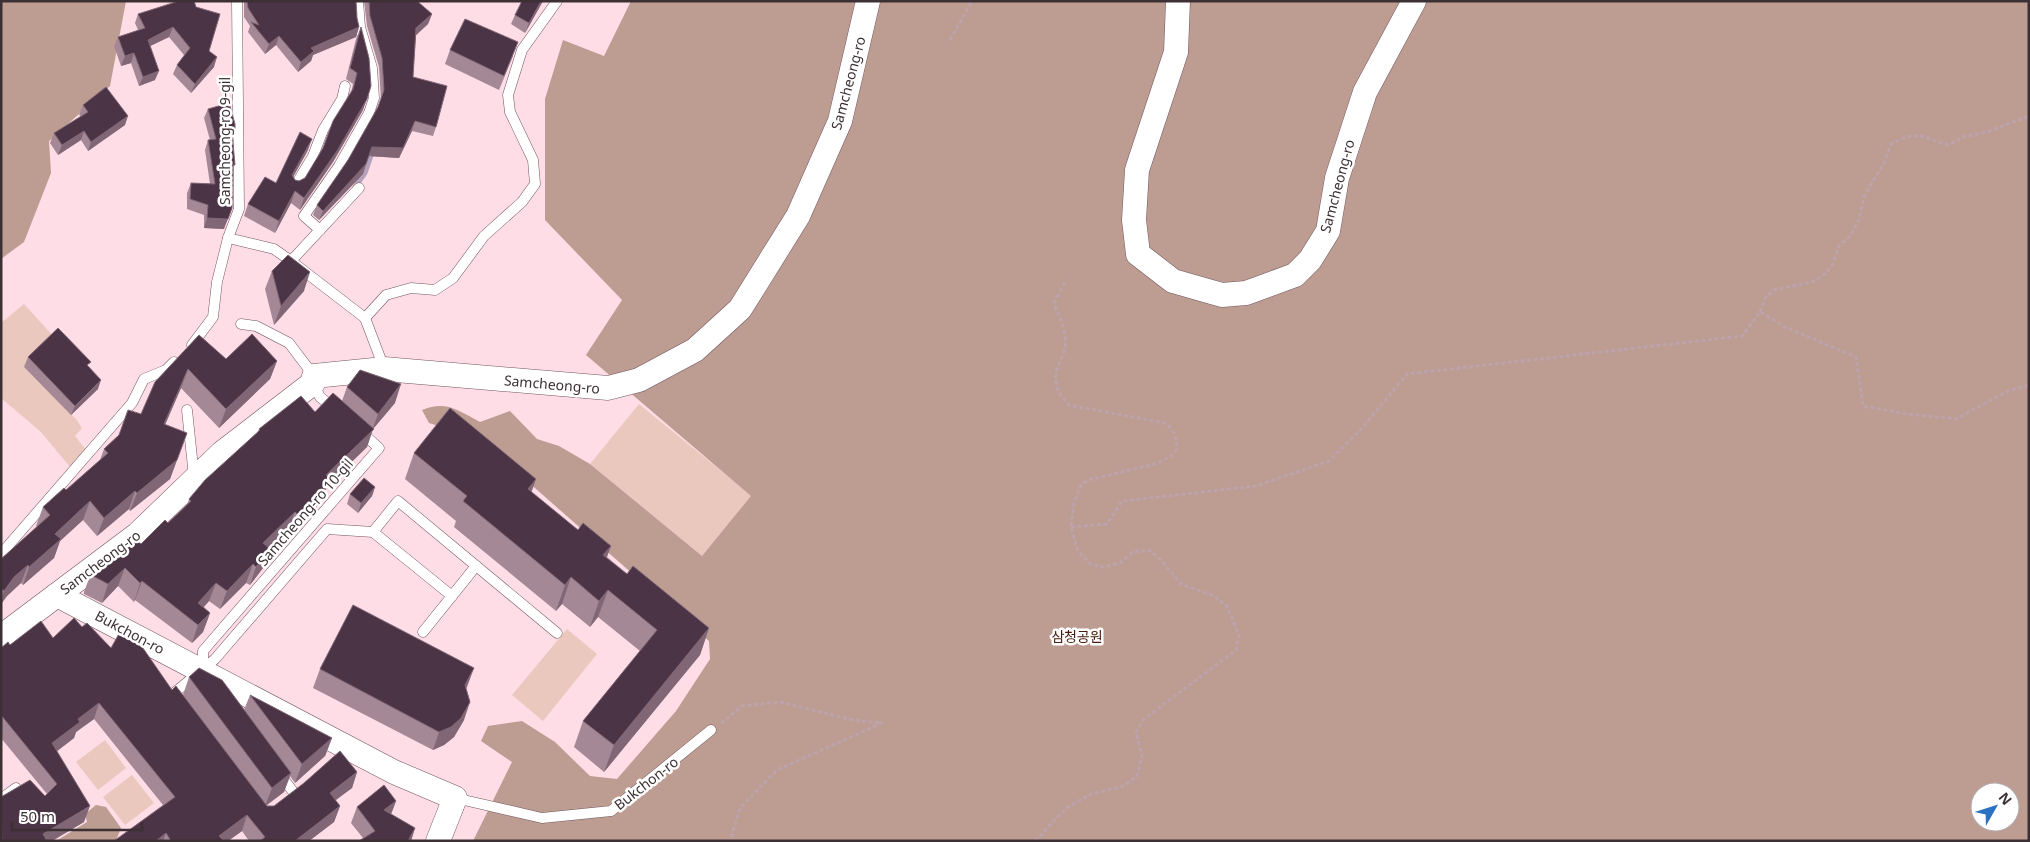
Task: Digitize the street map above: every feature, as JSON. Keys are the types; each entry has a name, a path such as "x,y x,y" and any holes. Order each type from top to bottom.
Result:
{"street":[{"name":"Samcheong-ro","path":"1,638 138,534 222,453 313,379 384,369 608,388 639,380 694,350 740,309 798,216 840,121 868,1"},
{"name":"Samcheong-ro","path":"1178,1 1176,52 1137,170 1134,220 1138,254 1173,281 1222,295 1246,293 1295,274 1310,260 1328,231 1337,178 1365,92 1414,1"},
{"name":"Bukchon-ro","path":"57,594 203,670 342,751 455,798"},
{"path":"438,841 455,798"}],"lane":[{"name":"Samcheong-ro 9-gil","path":"1,554 132,403 144,380 166,370 184,353 213,317 217,282 228,238 239,209 237,1"},
{"path":"320,230 304,216 340,166 369,113 374,98 372,68 360,27 358,1"},
{"path":"365,318 386,294 411,288 435,290 453,278 484,236 522,202 535,184 533,160 510,112 508,95 522,50 557,1"},
{"path":"295,186 313,156 322,130 342,99 345,86"},
{"path":"291,261 359,188"},
{"path":"228,238 274,248 365,318 384,369"},
{"name":"Samcheong-ro 10-gil","path":"203,670 202,652 379,448 320,397 313,379 289,344 256,326 241,324"},
{"path":"187,410 194,480"},
{"path":"373,532 398,501 557,633"},
{"path":"184,710 172,694 203,670 327,529 373,532 452,596"},
{"path":"423,632 476,566"},
{"name":"Bukchon-ro","path":"203,670 220,694"},
{"name":"Bukchon-ro","path":"455,798 542,818 611,811 711,730"},
{"path":"272,763 294,793"},
{"path":"1,799 16,788"}],"path":[{"path":"950,40 953,31 972,1"},
{"path":"1070,527 1107,524 1122,501 1256,486 1329,461 1363,427 1407,374 1742,336 1760,312 1766,297 1774,290 1815,281 1826,274 1833,264 1839,246 1850,236 1859,220 1864,196 1884,162 1891,144 1904,136 1917,135 1948,145 1963,137 1987,132 2029,116"},
{"path":"1035,841 1066,808 1091,794 1123,786 1136,776 1142,757 1136,732 1144,719 1236,650 1239,636 1228,606 1214,596 1181,584 1162,560 1149,550 1133,552 1120,563 1102,567 1090,564 1078,551 1070,527 1074,503 1081,486 1088,480 1155,464 1170,457 1176,449 1174,430 1165,423 1069,404 1060,396 1055,384 1056,370 1065,350 1065,332 1054,303 1066,280"},
{"path":"1760,312 1785,328 1856,358 1863,406 1907,414 1956,419 2008,391 2029,385"},
{"path":"711,730 742,706 781,702 853,720 882,723 776,770 740,808 730,841"}],"shaded area":[{"path":"24,304 54,337 24,367 76,419 82,428 75,436 86,450 70,467 41,432 1,398 1,323"},
{"path":"639,404 752,496 702,556 590,464"},
{"path":"567,629 597,654 543,721 512,695"},
{"path":"105,740 126,768 98,790 76,762"},
{"path":"132,775 154,803 125,825 103,797"}],"green space":[{"path":"1,1 126,1 110,86 49,141 51,173 24,242 1,259"},
{"name":"삼청공원","path":"631,1 2029,1 2029,841 473,841 512,762 481,741 488,726 522,721 555,742 590,776 617,779 676,711 710,659 709,641 478,438 429,423 422,410 438,406 452,408 480,422 510,411 537,439 559,446 590,464 702,556 751,496 586,355 622,300 545,220 545,99 563,40 604,56"},
{"path":"96,805 106,807 121,828 116,841 56,841 87,822 85,814"}],"building":[{"path":"179,1 194,1 196,7 220,14 209,51 217,57 195,84 177,65 190,48 173,27 148,40 159,71 143,77 134,53 125,56 118,37 145,28 138,14"},
{"path":"247,1 356,1 359,27 311,48 314,51 301,62 279,36 269,44 251,22 259,25 248,8"},
{"path":"369,1 417,1 432,14 416,28 413,77 447,86 436,127 415,121 403,148 372,147 366,164 323,211 317,205 348,160 378,107 384,90 382,58 370,16"},
{"path":"522,1 541,1 529,23 515,15"},
{"path":"465,19 518,42 504,76 450,50"},
{"path":"361,27 369,58 371,86 367,99 337,151 304,198 295,191 279,221 248,204 265,177 276,183 300,132 312,139 292,175 295,180 299,181 305,178 323,148 333,121 353,89 357,73 350,68"},
{"path":"106,87 128,116 91,142 84,131 62,145 54,133 88,112 83,105"},
{"path":"229,103 235,124 235,131 232,132 235,165 233,165 232,208 228,219 207,218 208,205 190,199 191,183 215,184 208,140 216,139 208,109"},
{"path":"288,255 310,272 281,306 272,271"},
{"path":"58,328 91,362 87,365 101,380 75,406 28,357"},
{"path":"252,334 277,361 226,409 188,369 164,424 187,433 177,460 137,493 135,491 104,518 90,501 55,534 61,539 29,567 28,565 14,577 4,591 1,588 1,559 50,515 43,507 64,488 66,490 108,453 104,449 119,435 128,410 141,414 155,382 199,335 226,359"},
{"path":"360,370 401,384 378,414 347,387"},
{"path":"333,393 374,429 326,475 330,478 317,498 316,496 298,515 295,512 263,543 270,549 256,567 253,564 227,591 216,583 198,603 210,613 198,625 142,581 140,583 125,568 108,584 91,575 91,573 126,547 128,548 136,540 141,544 165,520 168,523 191,501 189,499 205,480 259,429 301,396 315,412"},
{"path":"450,408 536,479 528,489 578,530 583,523 611,546 603,555 627,574 633,566 709,628 614,745 583,721 657,630 608,590 599,601 571,577 565,585 463,501 467,496 414,453"},
{"path":"364,478 375,487 361,503 350,494"},
{"path":"353,605 474,668 465,685 470,702 461,718 451,727 439,732 320,669"},
{"path":"74,618 82,627 87,623 111,648 120,632 136,638 172,690 176,686 267,806 274,806 304,783 340,751 357,772 330,793 340,806 295,841 260,841 265,837 247,815 219,836 222,841 171,841 166,833 156,841 114,841 175,797 99,703 78,719 80,722 52,743 90,806 43,834 47,841 2,841 1,797 30,780 45,796 57,784 1,715 1,648 8,642 10,645 41,621 53,638"},
{"path":"199,668 222,680 291,773 272,788 189,677"},
{"path":"250,695 294,718 332,738 302,764"},
{"path":"384,785 396,801 384,810 415,828 408,841 359,841 375,831 357,807"}],"waterway":[{"path":"355,187 365,173 373,150"}]}
